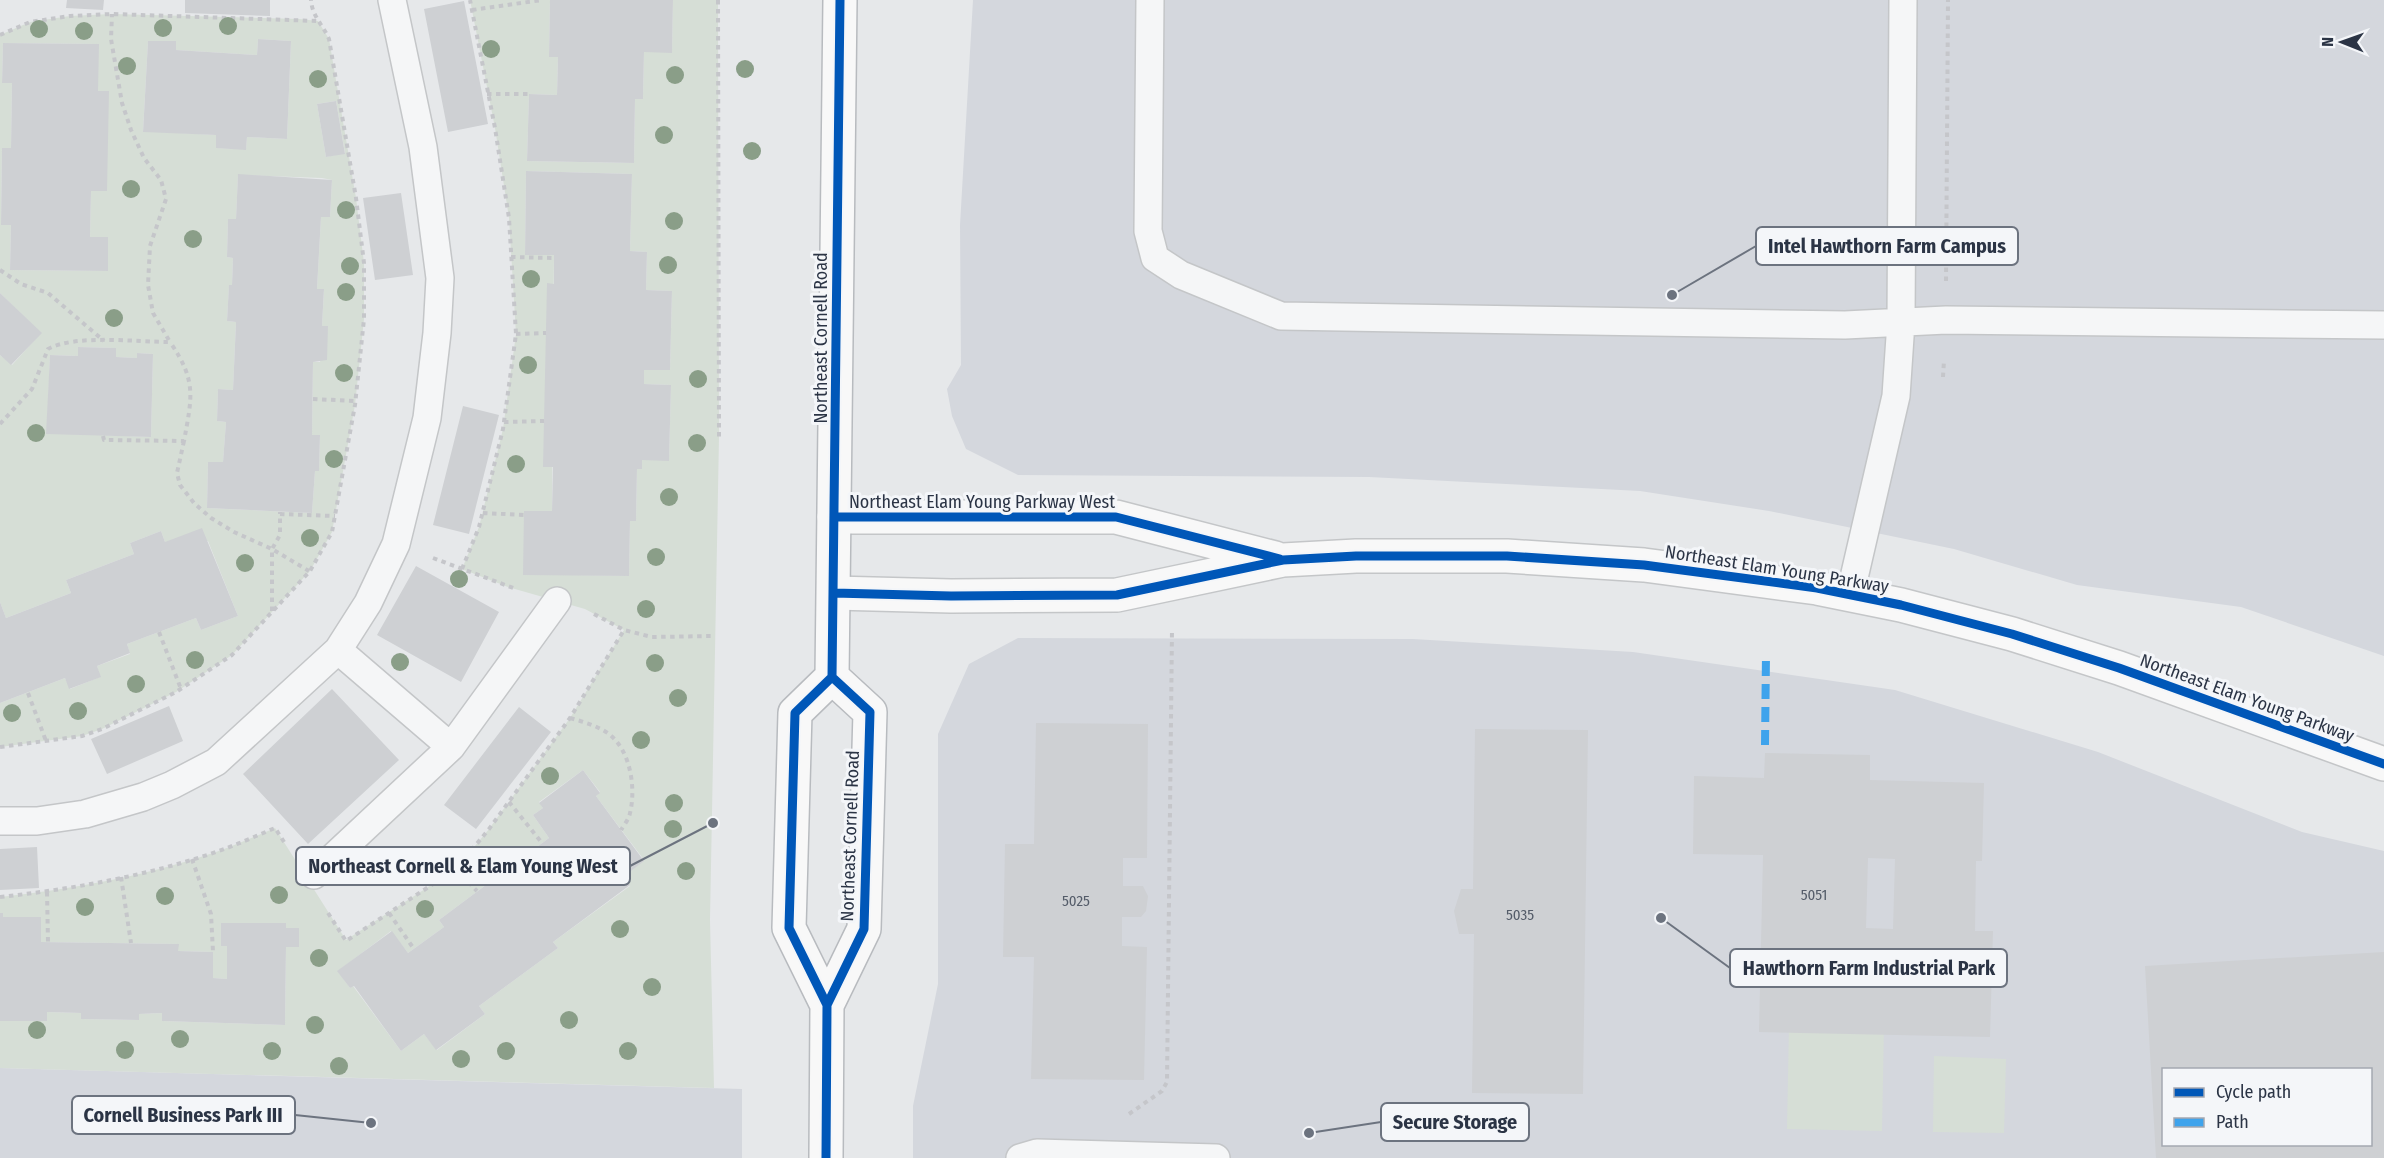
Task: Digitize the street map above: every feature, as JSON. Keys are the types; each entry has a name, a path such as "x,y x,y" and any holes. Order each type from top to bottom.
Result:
{"main road":[{"name":"Northeast Cornell Road","path":"826,1158 826,1005 789,928 795,713 832,677 840,0"},
{"name":"Northeast Elam Young Parkway West","path":"834,517 1116,517 1283,560"},
{"name":"Northeast Elam Young Parkway","path":"1283,560 1356,556 1507,556 1644,565 1753,579 1850,595 1901,605 2012,634 2119,669 2384,764"},
{"path":"834,593 951,596 1117,595 1283,560"},
{"name":"Northeast Cornell Road","path":"826,1005 864,929 870,712 832,677"}],"lane":[{"path":"0,821 37,821 85,814 143,797 216,762 338,650 368,603 396,544 427,418 437,333 440,278 423,147 392,0"},
{"path":"1150,0 1148,231 1155,258 1181,275 1281,316 1845,325 1946,320 2384,325"},
{"path":"1850,595 1896,396 1901,322 1904,0"},
{"path":"314,875 451,747 557,601"},
{"path":"338,650 451,747"},
{"path":"1020,1158 1037,1153 1216,1158"}],"path":[{"path":"0,747 82,736 102,729 181,688 232,655 310,571 332,532 355,401 364,318 364,263 356,198 329,39 312,13 311,0"},
{"path":"462,569 483,513 504,422 516,334 509,218 470,0"},
{"path":"472,10 542,0"},
{"path":"718,0 718,437"},
{"path":"1942,377 1946,320 1948,0"},
{"path":"0,35 30,22 70,16 112,14 318,21"},
{"path":"112,14 111,39 122,103 144,158 161,180 166,199 150,246 148,285 153,313 179,355 191,383 191,400 177,473 180,485 194,503 211,518 310,571"},
{"path":"487,94 529,94"},
{"path":"511,257 554,258"},
{"path":"0,270 21,284 48,293 104,341"},
{"path":"516,334 546,333"},
{"path":"0,424 32,389 48,349 56,344 77,340 170,342"},
{"path":"314,399 355,401"},
{"path":"504,422 544,421"},
{"path":"103,436 104,440 184,441"},
{"path":"272,612 272,549 280,535 280,513 335,516"},
{"path":"483,513 524,515"},
{"path":"1124,1117 1162,1090 1167,1083 1172,629"},
{"path":"624,630 652,637 713,636"},
{"path":"159,632 181,688"},
{"path":"28,693 46,741"},
{"path":"570,718 592,725 611,735 625,756 633,783 630,816 621,830"},
{"path":"509,802 542,843"},
{"path":"192,859 211,914 213,952"},
{"path":"456,869 477,891"},
{"path":"121,877 131,943"},
{"path":"47,891 48,942"},
{"path":"389,913 414,949"}],"shaded area":[{"path":"470,0 550,0 549,56 558,57 557,95 529,94 527,161 634,163 635,99 643,99 644,52 672,52 673,0 718,0 719,437 710,920 714,1088 0,1068 0,1021 47,1021 47,1012 81,1013 81,1019 139,1020 139,1014 162,1013 162,1021 285,1025 286,947 299,947 299,929 286,928 286,923 221,923 221,946 227,946 227,979 213,978 213,952 178,951 178,944 41,942 40,917 3,917 0,913 0,897 82,886 136,875 216,852 275,828 346,940 456,869 489,829 570,718 624,630 585,609 508,587 462,569 479,527 503,429 516,334 509,218 495,128","holes":["526,171 632,174 630,251 647,252 646,290 672,291 670,370 644,370 644,384 671,385 669,460 642,460 642,469 637,469 636,521 630,521 629,576 523,574 552,511 554,255 525,254","583,770 600,792 596,796 644,860 623,877 630,886 553,942 558,948 479,1006 485,1014 437,1050 424,1034 401,1051 353,986 350,988 338,971 391,931 408,953 444,927 439,920 549,838 533,815 543,808 539,802"]},
{"path":"973,0 2384,0 2384,656 2241,607 2077,585 1954,549 1769,511 1640,491 1369,477 1018,475 966,449 952,416 947,389 961,365 960,225"},
{"path":"112,14 318,21 329,39 356,198 364,263 364,319 355,405 332,532 310,571 232,655 176,692 102,729 82,736 0,747 0,703 65,678 70,689 100,677 97,666 130,654 127,644 196,618 201,630 238,616 208,541 165,542 161,531 130,543 134,554 66,580 71,593 6,618 0,602 0,355 12,365 41,333 0,293 0,35 30,22 70,16","holes":["258,39 291,41 287,139 247,137 246,149 216,148 216,135 143,131 148,41 176,41 176,50 257,55","3,43 98,44 98,91 107,191 91,191 90,237 108,237 108,271 10,270 11,225 1,225 2,148 11,148 12,83 2,83","336,101 345,153 326,157 317,104","238,175 332,180 330,217 321,217 317,289 324,290 322,326 328,326 320,362 313,362 312,435 320,436 319,470 315,471 312,513 207,508 208,462 223,462 226,422 217,421 218,389 233,390 236,322 227,321 233,258 227,257 228,219 236,219","78,347 115,348 116,357 137,358 137,353 153,354 151,437 47,433 50,355 78,356"]},
{"path":"1018,638 1413,639 1633,652 1895,690 2098,752 2302,832 2384,851 2384,1158 913,1158 913,1106 938,984 938,734 969,664"},
{"path":"1789,1024 1884,1026 1882,1131 1787,1129"},
{"path":"1934,1056 2006,1059 2004,1133 1933,1132"},
{"path":"0,1068 742,1089 742,1158 0,1158"}],"building":[{"path":"67,0 104,0 103,10 66,8"},
{"path":"185,0 270,0 270,16 185,13"},
{"path":"550,0 673,0 672,53 644,52 643,99 635,99 634,163 527,161 529,94 557,95 558,57 549,57"},
{"path":"464,1 488,124 448,132 424,9"},
{"path":"258,39 291,41 287,139 247,137 246,150 216,148 216,135 143,132 148,41 176,41 176,50 257,55"},
{"path":"3,43 99,44 98,91 109,91 107,191 91,191 90,237 108,237 108,271 10,270 11,225 1,225 2,148 11,148 12,83 2,83"},
{"path":"336,101 345,154 326,157 317,104"},
{"path":"526,171 632,174 630,251 647,252 646,290 672,291 670,370 644,370 644,384 671,385 669,461 642,460 642,469 637,469 636,521 630,521 629,576 523,575 524,511 552,511 553,467 543,467 547,283 554,284 554,255 525,255"},
{"path":"238,174 332,180 330,217 321,217 317,289 324,289 322,326 328,326 327,360 313,362 312,435 320,435 319,471 315,471 312,513 207,508 208,462 223,462 226,422 217,421 218,389 233,390 236,322 227,321 233,258 227,257 228,219 236,219"},
{"path":"401,193 413,275 375,280 363,198"},
{"path":"0,293 42,333 11,365 0,355"},
{"path":"78,347 116,348 116,357 137,358 137,353 153,354 151,437 46,434 50,355 78,356"},
{"path":"463,406 499,415 469,534 433,525"},
{"path":"202,528 238,616 201,630 196,618 127,644 130,653 97,666 101,677 69,689 65,678 0,703 0,602 6,618 71,593 66,580 134,554 130,543 161,531 165,542"},
{"path":"416,566 499,612 461,682 377,635"},
{"path":"332,689 399,760 308,844 243,774"},
{"path":"169,706 183,741 107,774 91,739"},
{"path":"519,707 551,732 476,829 444,805"},
{"path":"1036,723 1148,724 1147,858 1123,858 1123,886 1143,886 1148,896 1146,911 1141,917 1122,917 1122,946 1147,947 1144,1080 1031,1079 1034,957 1003,957 1005,844 1034,844"},
{"path":"1475,729 1588,730 1583,1094 1472,1093 1474,934 1459,934 1454,911 1461,889 1473,889"},
{"path":"1765,753 1870,755 1870,780 1984,783 1982,861 1976,861 1975,931 1993,931 1990,1037 1759,1032 1763,855 1693,854 1694,776 1764,778","holes":["1868,858 1895,859 1893,929 1866,928"]},
{"path":"583,770 600,793 596,796 644,861 623,877 630,885 553,942 558,948 479,1006 485,1014 436,1050 424,1034 401,1051 354,986 350,988 337,971 392,931 408,953 444,927 439,920 549,838 533,815 543,808 539,803"},
{"path":"37,847 39,888 0,890 0,849"},
{"path":"0,913 3,913 3,917 41,917 41,942 179,944 178,951 213,952 213,978 227,979 227,946 221,946 221,923 286,923 286,928 299,928 299,947 286,947 285,1025 162,1021 162,1013 139,1014 139,1020 81,1019 81,1013 47,1012 47,1021 0,1021"},
{"path":"2384,952 2384,1158 2156,1158 2145,966"}],"marked path":[{"path":"1765,745 1766,654"}],"cycle path":[{"path":"826,1158 827,1005 789,928 795,713 832,677 840,0"},
{"path":"834,517 1116,517 1280,559"},
{"path":"834,593 951,596 1117,595 1283,560 1356,556 1507,556 1644,565 1817,588 1901,605 2012,634 2119,668 2384,764"},
{"path":"827,1005 864,929 870,712 832,677"}],"place":[{"name":"Intel Hawthorn Farm Campus","path":"1672,295"},
{"name":"Northeast Cornell & Elam Young West","path":"713,823"},
{"name":"Hawthorn Farm Industrial Park","path":"1661,918"},
{"name":"Cornell Business Park III","path":"371,1123"},
{"name":"Secure Storage","path":"1309,1133"}]}
